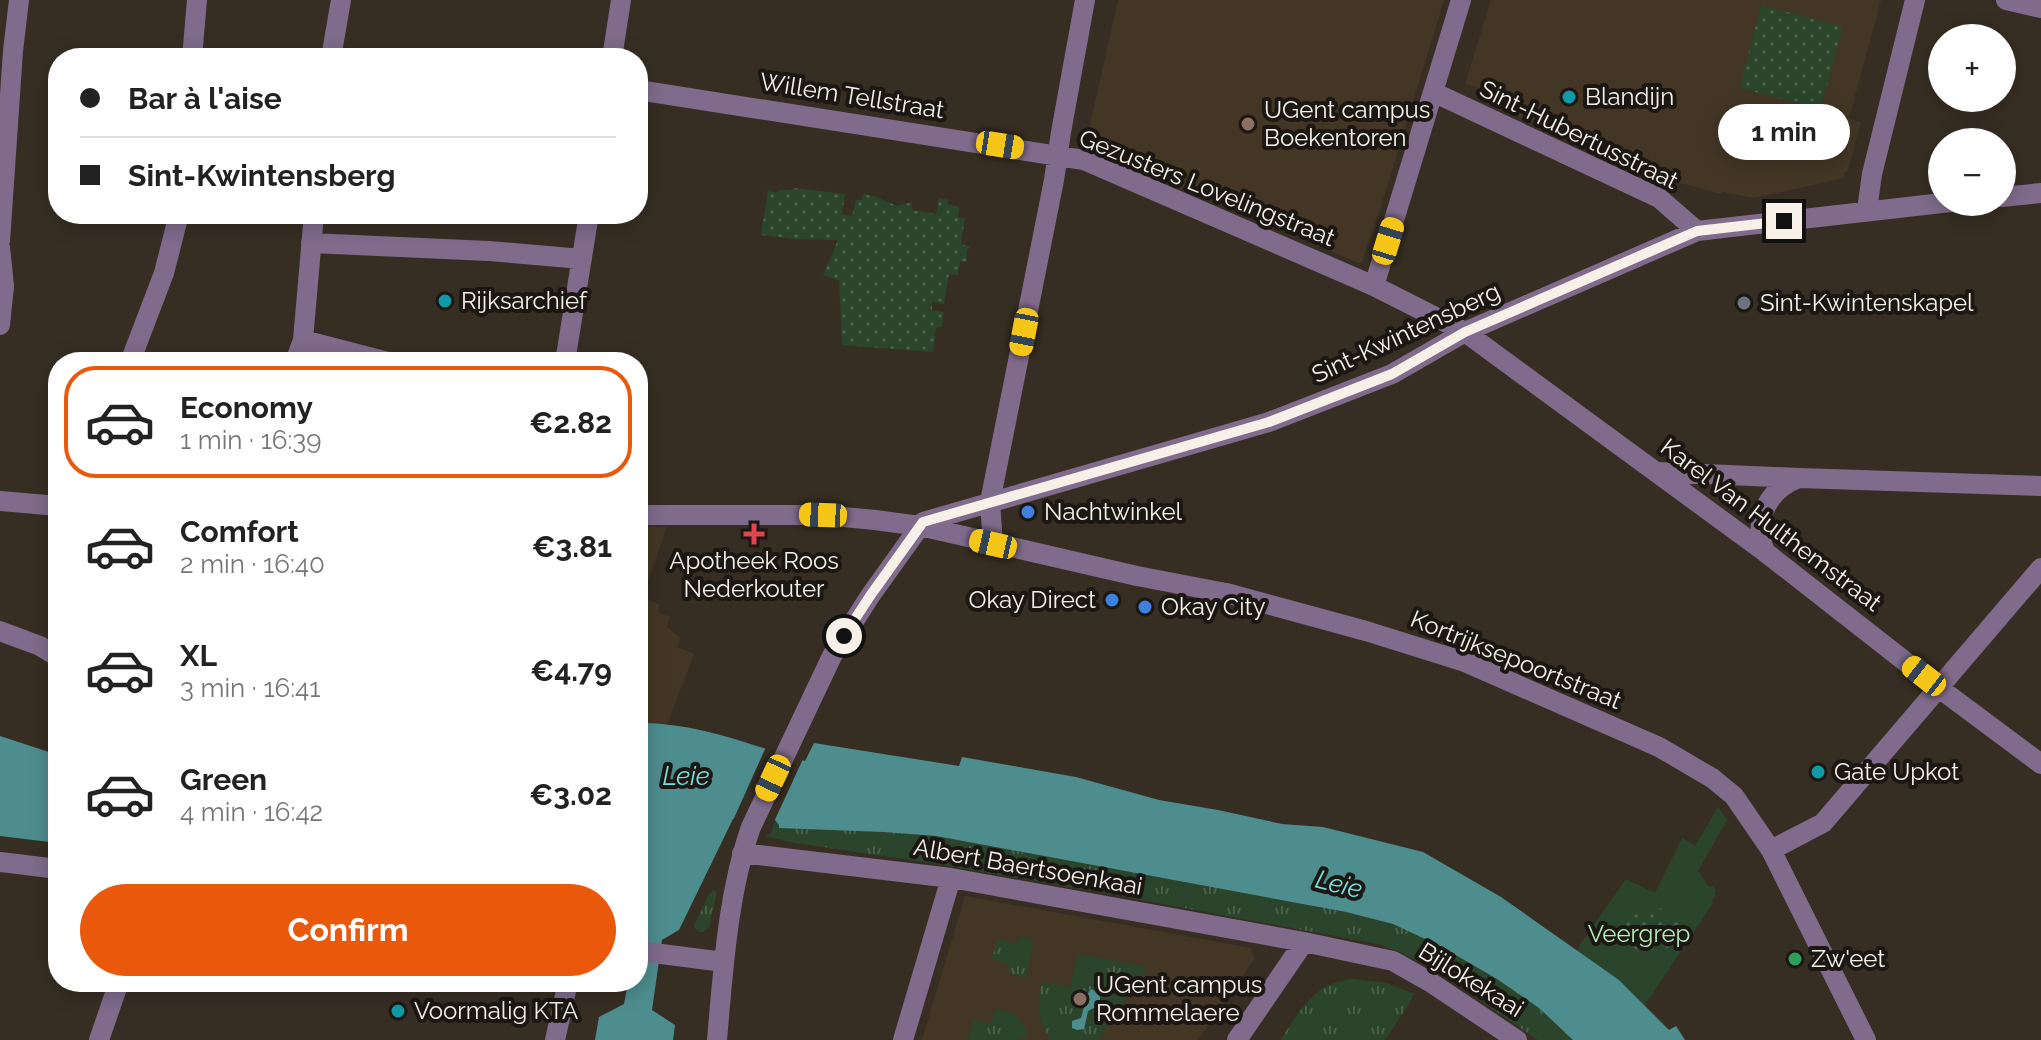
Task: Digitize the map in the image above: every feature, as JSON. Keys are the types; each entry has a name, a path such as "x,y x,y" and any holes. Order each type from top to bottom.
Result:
{"street":[{"path":"0,325 4,286 0,244 19,0"},
{"path":"193,48 197,0"},
{"path":"333,48 341,0"},
{"path":"614,48 621,0"},
{"path":"993,544 990,502 1085,0"},
{"path":"1374,286 1461,0"},
{"path":"1867,210 1872,174 1915,0"},
{"path":"2006,0 2041,8"},
{"name":"Willem Tellstraat","path":"648,92 1058,155"},
{"name":"Sint-Hubertusstraat","path":"1433,92 1659,198 1697,231"},
{"name":"Gezusters Lovelingstraat","path":"1058,155 1084,160 1374,286 1465,332"},
{"path":"2016,196 2041,193"},
{"name":"Sint-Kwintensberg","path":"920,526 923,522 990,502 1269,422 1392,374 1465,332 1697,231 1928,204"},
{"path":"134,352 164,273 176,224"},
{"path":"299,352 303,340 313,224"},
{"path":"567,352 587,224"},
{"path":"311,243 474,250 582,259"},
{"name":"Karel Van Hulthemstraat","path":"1465,332 1765,552 2041,764"},
{"path":"303,340 349,352"},
{"path":"1658,472 2041,486"},
{"path":"1765,552 1760,532 1763,512 1780,487 1799,478"},
{"path":"0,501 48,505"},
{"name":"Kortrijksepoortstraat","path":"648,515 823,515 920,526 1137,576 1226,593 1465,662 1645,741 1712,778 1734,796 1771,850 1866,1040"},
{"path":"717,1040 724,962 742,853 751,827 832,656 920,526"},
{"path":"1771,850 1823,823 2041,568"},
{"path":"0,631 48,651"},
{"name":"Albert Baertsoenkaai","path":"742,853 951,878 1304,942"},
{"path":"0,862 48,868"},
{"path":"903,1040 951,878"},
{"path":"1237,1040 1304,942"},
{"name":"Bijlokekaai","path":"1304,942 1393,961 1517,1040"},
{"path":"648,952 724,962"},
{"path":"99,1040 116,992"},
{"path":"555,1040 566,992"}],"shaded area":[{"name":"UGent campus Boekentoren","path":"1118,0 1444,0 1362,262 1358,263 1086,143"},
{"name":"UGent campus Boekentoren","path":"1491,0 1881,0 1849,118 1861,123 1848,171 1844,178 1754,198 1720,194 1653,175 1495,106 1499,94 1465,84"},
{"path":"648,527 667,527 648,580"},
{"path":"648,600 660,605 658,612 670,617 667,627 680,638 677,647 694,654 667,725 648,724"},
{"name":"UGent campus Rommelaere","path":"965,896 1251,948 1254,959 1198,1040 922,1040"}],"green space":[{"path":"1761,5 1843,27 1820,109 1740,88"},
{"path":"794,188 845,194 842,214 852,216 856,200 862,200 863,194 879,197 897,206 912,202 912,210 936,214 939,198 959,207 958,217 965,218 961,244 970,247 967,262 960,261 958,275 949,274 944,304 932,302 932,310 944,312 942,327 936,328 933,352 842,345 839,280 823,275 838,240 761,235 768,190 776,193"},
{"name":"Veergrep","path":"1718,807 1727,820 1698,871 1709,887 1713,886 1716,890 1716,896 1645,1005 1619,980 1577,952 1579,946 1626,879 1655,893 1682,838 1695,846"},
{"path":"775,820 779,825 936,836 1346,912 1393,924 1440,946 1497,979 1539,1008 1573,1040 1538,1040 1442,974 1378,944 1094,891 790,842 766,836 772,832"},
{"path":"713,890 717,892 709,927 698,932 694,926"},
{"path":"1662,908 1667,925 1678,922 1679,927 1667,949 1651,953 1649,947 1634,950 1631,936 1621,931 1629,916"},
{"path":"1019,937 1034,940 1026,978 1008,973 1010,965 992,959 998,939 1017,944"},
{"path":"1078,954 1148,967 1098,1040 1051,1040 1039,1012 1042,981 1070,987"},
{"path":"1353,979 1386,983 1414,994 1385,1040 1280,1040 1302,1008 1318,992 1327,986"},
{"path":"996,1009 1018,1018 1029,1038 968,1040 974,1020 991,1024"}],"water":[{"name":"Leie","path":"648,723 702,730 805,761 814,743 959,766 962,757 1076,777 1159,800 1282,824 1323,827 1423,852 1501,897 1619,980 1669,1030 1676,1026 1685,1040 1573,1040 1539,1008 1440,946 1393,924 1346,912 936,836 779,828 775,820 733,819 679,930 662,940 652,1010 675,1025 673,1040 595,1040 599,1017 624,1004 626,992 648,992"},
{"path":"0,736 48,752 48,842 0,836"},
{"path":"1092,989 1100,997 1100,1005 1088,1011 1084,1029 1072,1028 1072,1021 1081,1018 1084,997"}],"pier":[{"path":"766,747 803,759 773,824 735,823 734,827 730,827"}],"place":[{"name":"Blandijn","path":"1569,97"},
{"name":"UGent campus Boekentoren","path":"1248,124"},
{"name":"Rijksarchief","path":"445,301"},
{"name":"Sint-Kwintenskapel","path":"1744,303"},
{"name":"Nachtwinkel","path":"1028,512"},
{"name":"Apotheek Roos Nederkouter","path":"754,534"},
{"name":"Okay Direct","path":"1112,600"},
{"name":"Okay City","path":"1145,607"},
{"name":"Gate Upkot","path":"1818,772"},
{"name":"Zw'eet","path":"1795,959"},
{"name":"UGent campus Rommelaere","path":"1080,999"},
{"name":"Voormalig KTA","path":"398,1011"}],"route":[{"path":"844,636 923,522 1269,422 1392,374 1465,332 1697,231 1784,221"}]}
